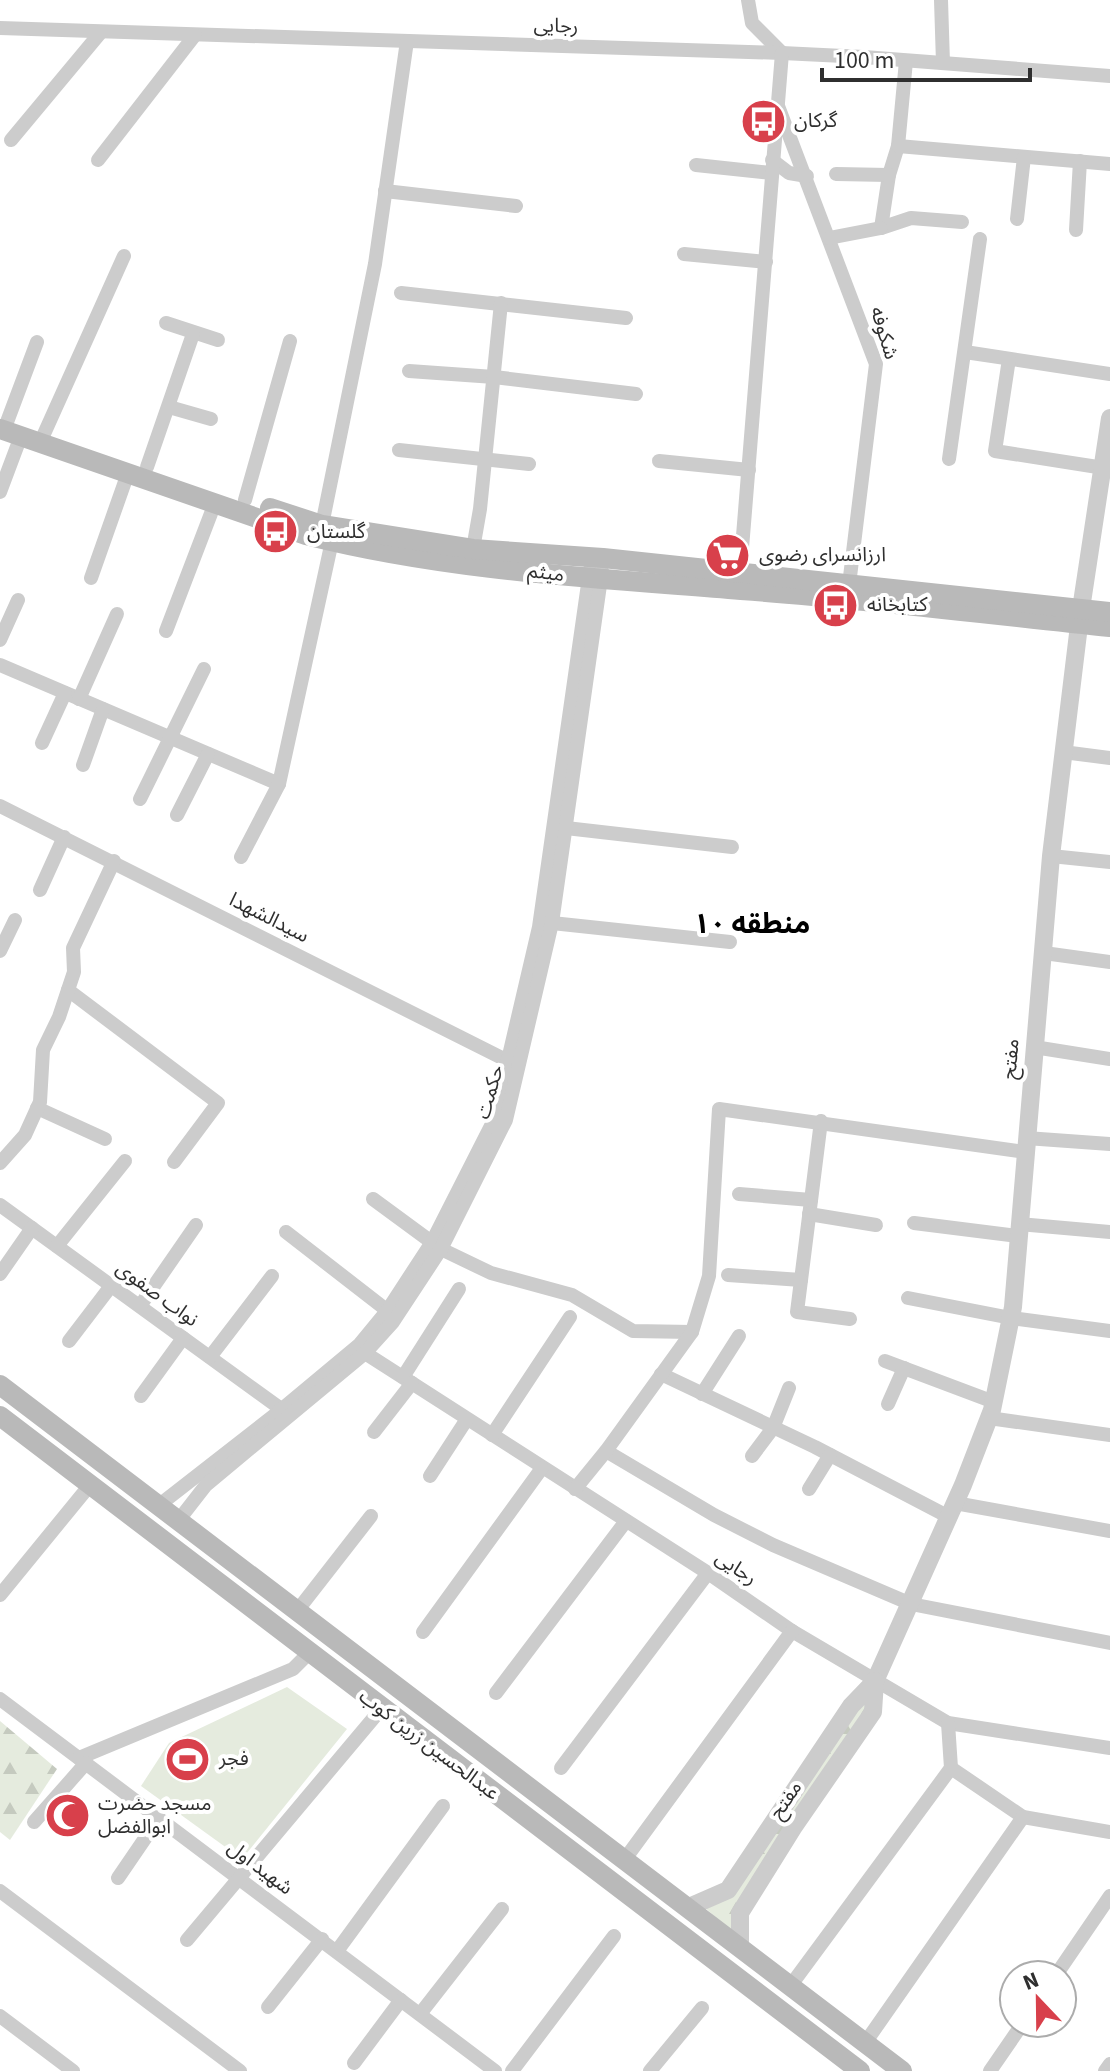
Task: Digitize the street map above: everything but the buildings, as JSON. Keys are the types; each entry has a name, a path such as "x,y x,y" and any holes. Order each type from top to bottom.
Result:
{"main road":[{"name":"میثم","path":"7,427 44,434 215,503 448,562 595,579 1080,616 1110,612"},
{"name":"میثم","path":"7,427 138,470 245,500 327,533 849,585 1080,616 1110,627"},
{"name":"عبدالحسین زرین کوب","path":"0,1385 791,1985"},
{"name":"عبدالحسین زرین کوب","path":"0,1416 860,2071"},
{"path":"185,1557 200,1558 206,1554 205,1542"},
{"path":"217,1582 218,1569 228,1564 236,1565"},
{"path":"791,1985 902,2071"}],"street":[{"path":"740,573 782,53 752,23 748,0"},
{"path":"941,0 943,63"},
{"name":"رجایی","path":"0,28 782,53 1110,76"},
{"path":"11,140 101,32"},
{"path":"98,160 195,35"},
{"path":"241,857 279,784 375,264 407,41"},
{"path":"881,228 889,175 898,146 906,61"},
{"name":"شکوفه","path":"778,105 876,364 849,585"},
{"path":"898,146 1110,164"},
{"path":"1017,219 1024,157"},
{"path":"1076,230 1080,161"},
{"path":"696,165 772,167 807,176"},
{"path":"836,174 889,175"},
{"path":"385,191 516,206"},
{"path":"829,238 881,228 911,218 962,222"},
{"path":"949,459 980,239"},
{"path":"684,254 766,262"},
{"path":"44,434 124,256"},
{"path":"401,293 626,318"},
{"path":"473,549 486,459 501,303"},
{"path":"166,323 218,340"},
{"path":"91,578 169,407 193,334"},
{"path":"245,500 290,341"},
{"path":"0,492 7,427 37,342"},
{"path":"965,352 1110,374"},
{"path":"1009,359 995,451 1105,479"},
{"path":"409,371 494,377 636,394"},
{"path":"169,407 211,419"},
{"name":"مفتح","path":"689,1907 728,1890 851,1706 875,1681 952,1510 992,1410 1011,1318 1051,856 1080,616 1105,479 1110,418"},
{"path":"399,450 529,464"},
{"path":"659,461 749,470"},
{"path":"166,631 215,503"},
{"name":"حکمت","path":"158,1506 365,1353 436,1246 494,1120 513,1064 552,923 597,558"},
{"name":"حکمت","path":"513,1064 539,927 595,579"},
{"path":"0,640 18,600"},
{"path":"42,743 117,614"},
{"path":"0,665 279,784"},
{"path":"140,799 204,669"},
{"path":"83,765 103,709"},
{"path":"1063,752 1110,758"},
{"path":"177,815 208,754"},
{"name":"سیدالشهدا","path":"0,806 513,1064"},
{"path":"566,828 732,847"},
{"path":"40,890 64,837"},
{"path":"1051,856 1110,862"},
{"path":"0,1163 25,1135 40,1102 43,1050 74,972 73,948 114,861"},
{"path":"0,951 15,920"},
{"path":"552,923 730,942"},
{"path":"1044,953 1110,962"},
{"path":"68,990 218,1103 174,1162"},
{"path":"1034,1047 1110,1059"},
{"path":"37,1108 105,1139"},
{"path":"575,1489 692,1332 709,1276 719,1109 1025,1145 1110,1144"},
{"path":"821,1121 797,1312 850,1319"},
{"path":"57,1246 125,1161"},
{"path":"739,1194 810,1207 876,1225"},
{"path":"373,1199 436,1246 491,1273 572,1295 633,1331 692,1332"},
{"name":"نواب صفوی","path":"0,1205 286,1413"},
{"path":"914,1223 1110,1232"},
{"path":"140,1306 196,1225"},
{"path":"0,1274 32,1228"},
{"path":"286,1232 392,1314"},
{"path":"728,1275 801,1280"},
{"path":"210,1357 272,1276"},
{"path":"69,1341 111,1286"},
{"path":"374,1432 459,1289"},
{"path":"908,1298 1011,1318 1110,1331"},
{"name":"حکمت","path":"178,1521 206,1485 392,1314"},
{"path":"492,1435 570,1317"},
{"path":"702,1394 739,1336"},
{"path":"141,1396 183,1338"},
{"name":"رجایی","path":"365,1353 708,1573 792,1631 948,1723 1110,1748"},
{"path":"885,1361 992,1410 1110,1435"},
{"path":"888,1404 904,1368"},
{"path":"661,1374 952,1510 1110,1531"},
{"path":"752,1456 773,1428 789,1388"},
{"path":"430,1476 467,1419"},
{"path":"606,1451 738,1527 911,1604 1110,1643"},
{"path":"809,1489 830,1455"},
{"path":"423,1632 542,1468"},
{"path":"0,1595 90,1485"},
{"path":"297,1611 371,1516"},
{"path":"496,1693 626,1521"},
{"path":"561,1768 708,1573"},
{"path":"625,1859 792,1631"},
{"path":"34,1822 82,1761 293,1669 309,1653"},
{"name":"مفتح","path":"740,1947 740,1913 793,1828 873,1712 875,1681"},
{"name":"شهید اول","path":"0,1699 495,2071"},
{"path":"187,1940 382,1708"},
{"path":"791,1985 951,1768 948,1723"},
{"path":"951,1768 1023,1817 1110,1832"},
{"path":"337,1951 443,1806"},
{"path":"865,2043 1023,1817"},
{"path":"118,1878 159,1818"},
{"path":"0,1891 240,2071"},
{"path":"1067,1959 1110,1896"},
{"path":"420,2014 502,1909"},
{"path":"512,2071 614,1936"},
{"path":"268,2007 322,1939"},
{"path":"354,2063 401,2000"},
{"path":"650,2071 702,2008"},
{"path":"0,2016 73,2071"},
{"path":"990,2071 1012,2039"},
{"path":"469,2071 478,2058"},
{"path":"1105,2071 1110,2064"}],"green space":[{"path":"287,1687 347,1729 242,1859 141,1786 169,1743"},
{"path":"869,1693 869,1710 732,1932 704,1907"},
{"path":"0,1721 57,1769 10,1840 0,1832"}],"place":[{"name":"گرکان","path":"763,121"},
{"name":"گلستان","path":"276,532"},
{"name":"ارزانسرای رضوی","path":"728,555"},
{"name":"کتابخانه","path":"836,605"},
{"name":"فجر","path":"188,1759"},
{"name":"مسجد حضرت ابوالفضل","path":"67,1815"}],"district":[{"name":"منطقه ۱۰","path":"752,924"}]}
